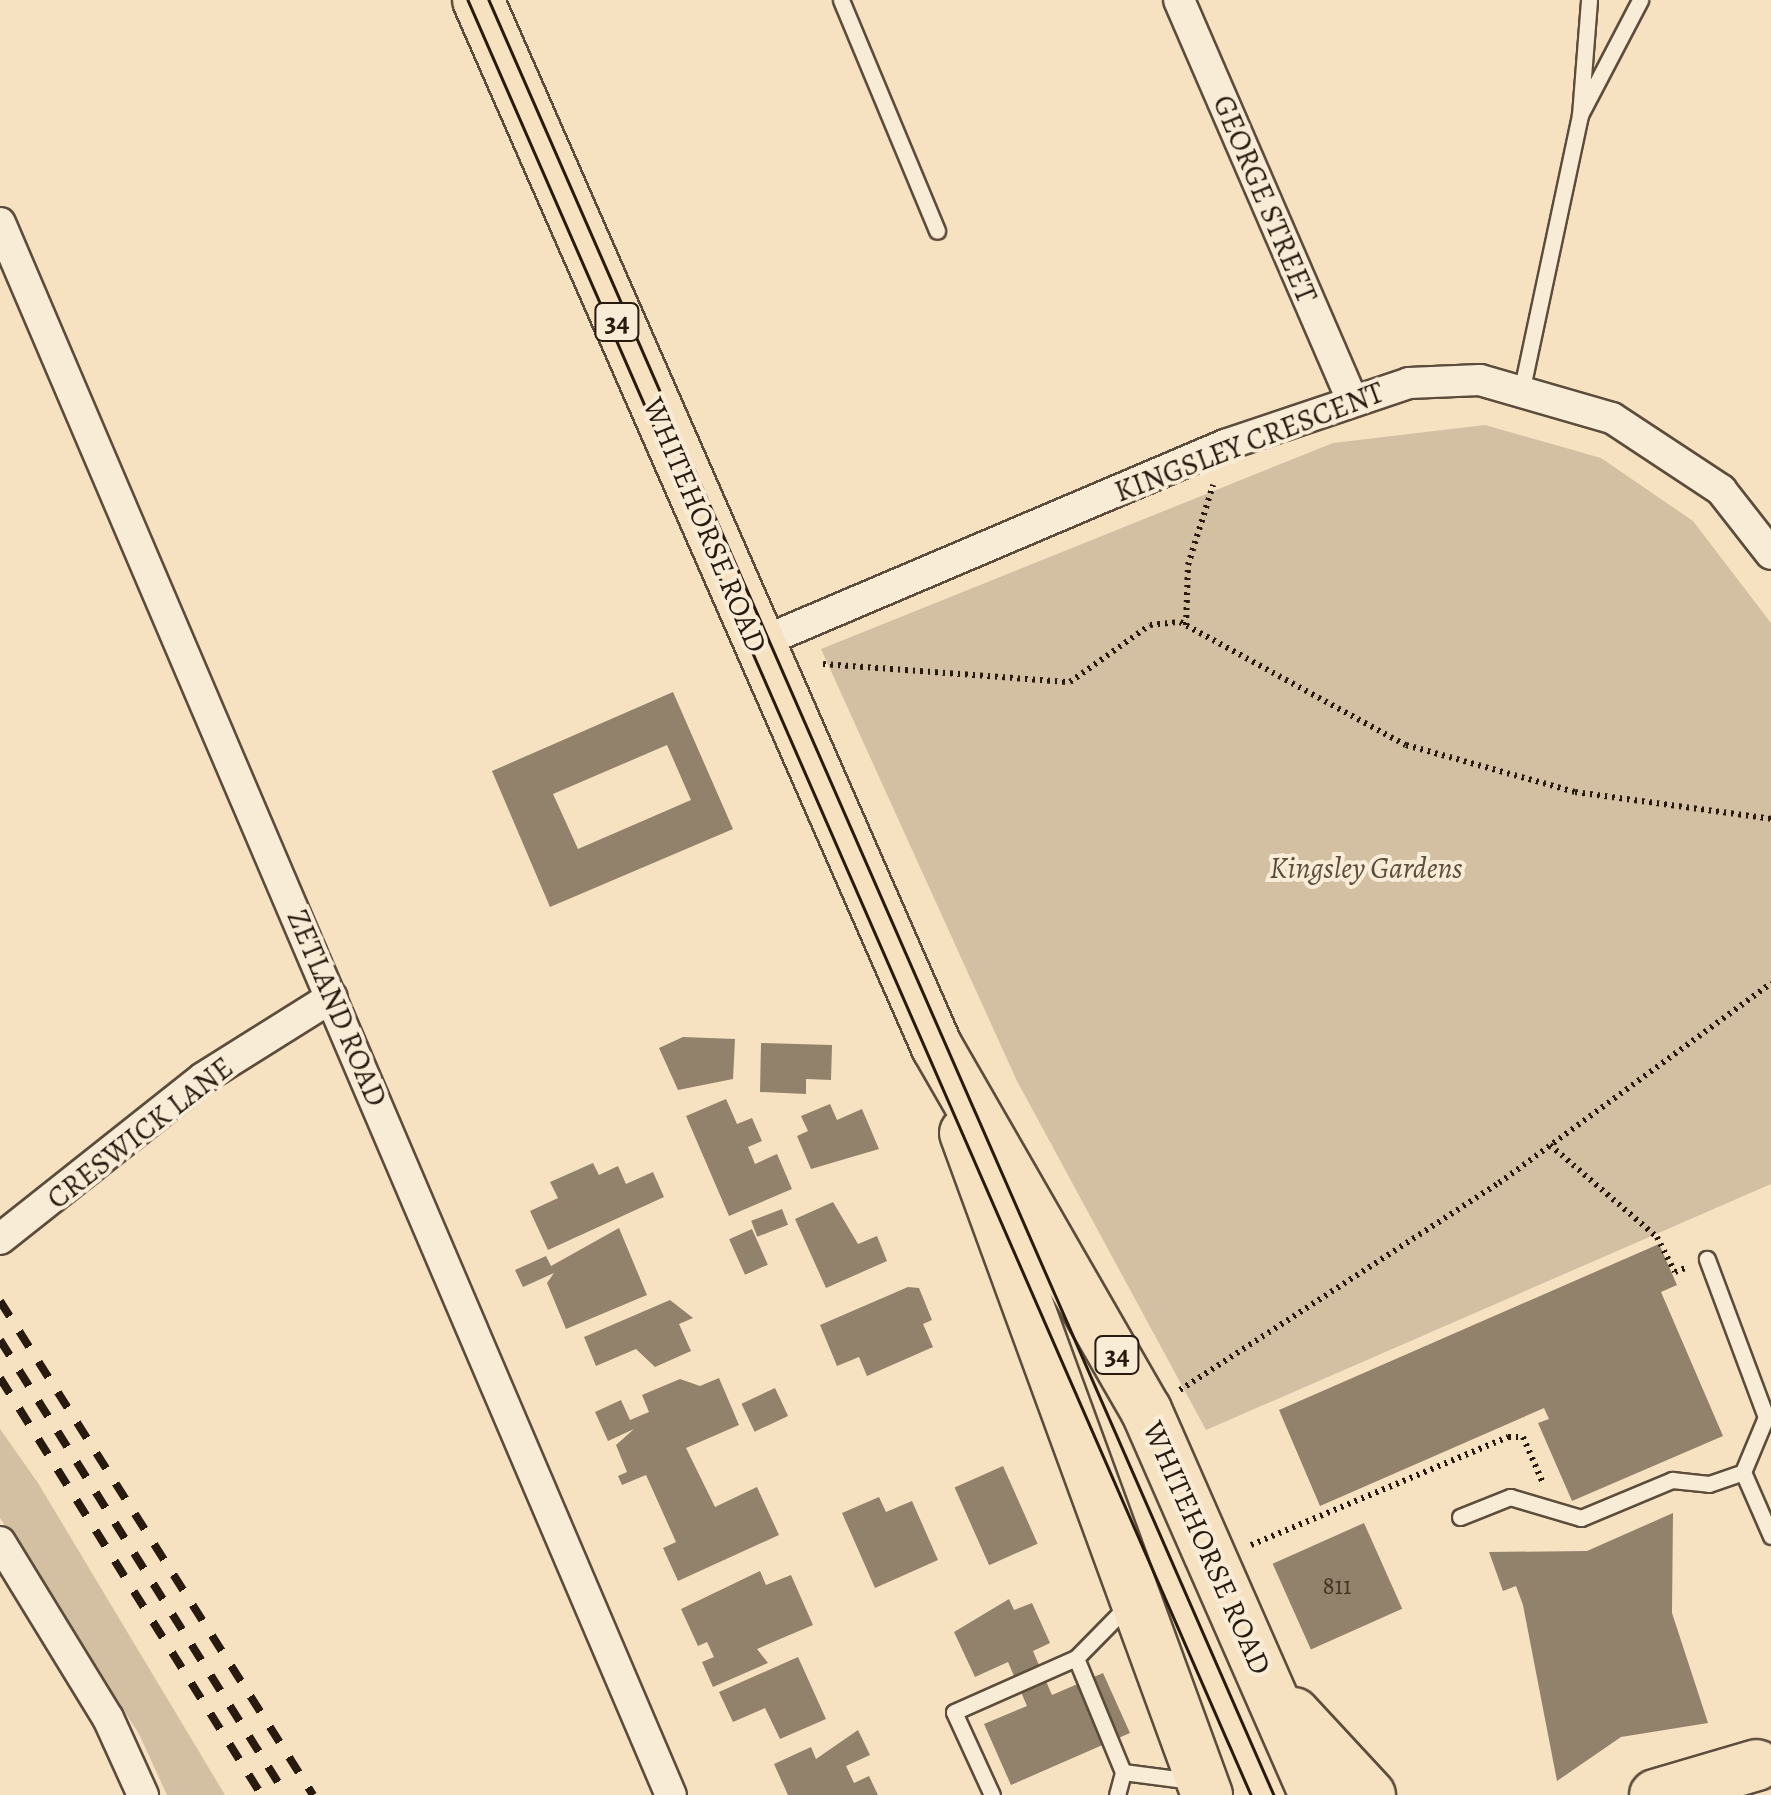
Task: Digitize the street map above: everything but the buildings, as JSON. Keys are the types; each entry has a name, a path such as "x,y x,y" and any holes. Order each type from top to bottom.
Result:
{"main road":[{"name":"WHITEHORSE ROAD","path":"478,0 757,644 937,1047 1130,1603 1204,1788"},
{"name":"WHITEHORSE ROAD","path":"937,1047 1146,1410 1315,1795"},
{"path":"1264,1680 1370,1795"},
{"path":"1656,1795 1764,1762"},
{"path":"1702,1795 1764,1762"}],"street":[{"name":"GEORGE STREET","path":"1178,0 1351,398"},
{"name":"ZETLAND ROAD","path":"0,223 671,1795"},
{"name":"KINGSLEY CRESCENT","path":"757,644 1225,445 1351,398 1444,382 1522,388 1670,449 1722,490 1771,554"},
{"name":"CRESWICK LANE","path":"0,1240 202,1078 332,996"},
{"path":"0,1542 108,1718 143,1795"}],"lane":[{"path":"841,0 937,231"},
{"path":"1522,388 1580,114 1590,0"},
{"path":"1580,114 1640,0"},
{"path":"1707,1259 1766,1417 1744,1472 1771,1536"},
{"path":"1460,1517 1510,1497 1556,1514 1581,1518 1672,1480 1709,1484 1744,1472"},
{"path":"992,1795 954,1712 1076,1658 1130,1603"},
{"path":"1076,1658 1122,1772 1118,1795"},
{"path":"1122,1772 1204,1788"}],"path":[{"path":"1186,625 1188,565 1225,445"},
{"path":"824,664 1070,682 1150,626 1186,625 1406,745 1575,792 1771,819"},
{"path":"1193,1383 1550,1144 1771,982"},
{"path":"1550,1144 1664,1246"},
{"path":"1250,1546 1508,1437 1523,1437 1556,1514"}],"green space":[{"name":"Kingsley Gardens","path":"1485,425 1601,458 1693,521 1771,623 1771,1184 1206,1430 1017,1081 821,649 1333,443"},
{"path":"0,1429 38,1483 225,1795 167,1795 139,1734 0,1518"}],"tram line":[{"path":"468,0 1251,1795"},
{"path":"489,0 1274,1795"}],"railway":[{"path":"0,1301 313,1795"},
{"path":"0,1340 286,1795"},
{"path":"0,1378 262,1795"}]}
